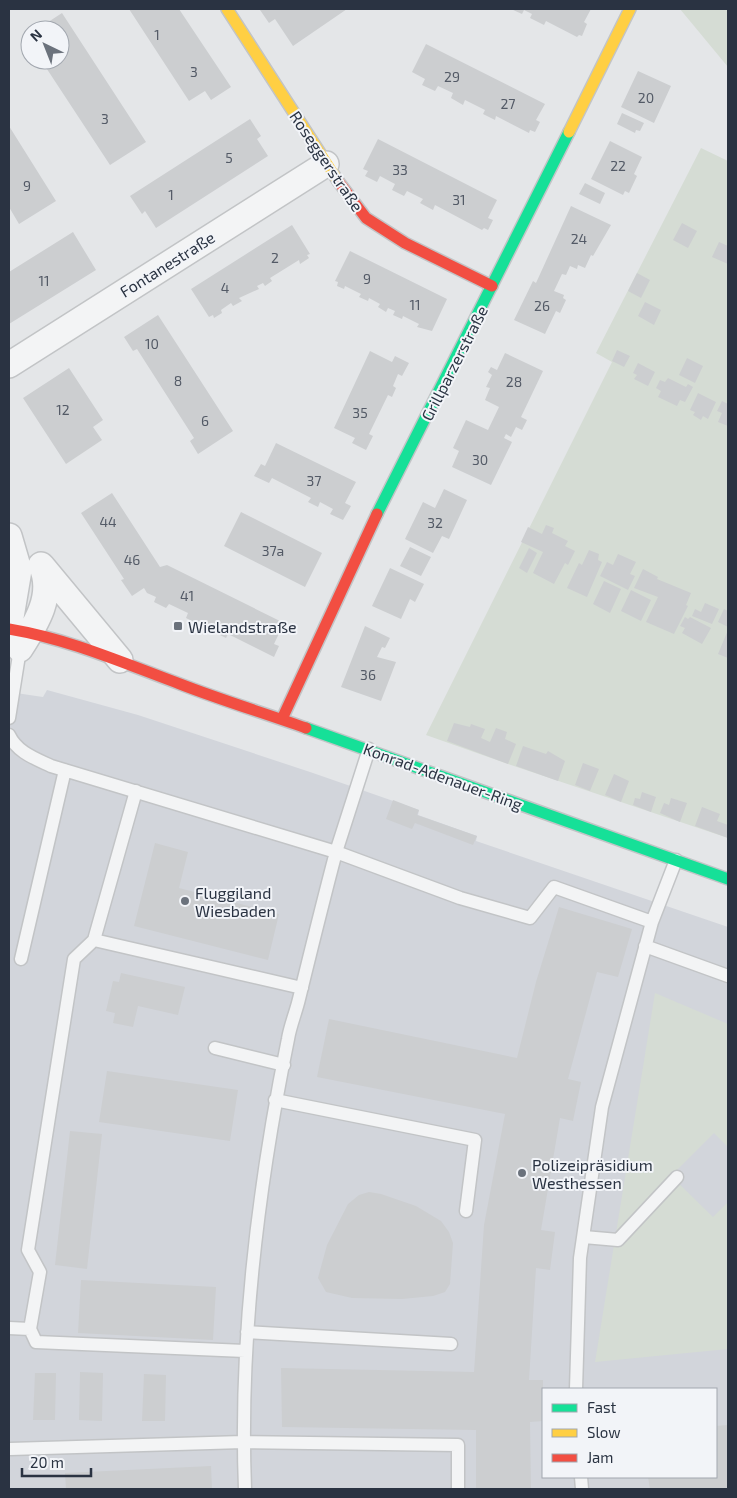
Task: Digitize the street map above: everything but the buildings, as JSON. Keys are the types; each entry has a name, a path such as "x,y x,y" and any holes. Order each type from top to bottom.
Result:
{"street":[{"name":"Roseggerstraße","path":"227,9 347,196 366,218 405,243 492,286"},
{"name":"Grillparzerstraße","path":"282,719 368,532 630,9"},
{"name":"Fontanestraße","path":"9,365 326,164"},
{"path":"9,530 41,565 118,667"},
{"path":"9,536 19,570 19,640"},
{"path":"19,640 47,590 41,565"},
{"name":"Konrad-Adenauer-Ring","path":"19,640 80,645 118,667 156,677 282,719 728,879"}],"lane":[{"path":"9,718 19,640"},
{"path":"9,735 15,745 24,753 65,770 336,852 460,898 530,918 554,887 652,922"},
{"path":"245,1489 243,1442 245,1351 264,1178 275,1100 284,1065 288,1038 336,852 368,749"},
{"path":"21,959 65,770"},
{"path":"136,791 94,940 74,959 28,1250 40,1272 30,1329 36,1342 245,1351"},
{"path":"576,1388 580,1258 602,1107 652,922 676,860"},
{"path":"94,940 302,988"},
{"path":"645,946 728,976"},
{"path":"215,1048 284,1065"},
{"path":"275,1100 475,1140 466,1211"},
{"path":"584,1237 618,1240 677,1177"},
{"path":"9,1328 30,1329"},
{"path":"247,1332 451,1344"},
{"path":"10,1449 243,1442 458,1445 458,1489"}],"shaded area":[{"path":"680,9 728,9 728,67"},
{"path":"701,148 728,161 728,838 426,735 612,362 596,353"},
{"path":"47,690 138,715 419,810 418,815 477,836 476,841 728,927 728,1489 9,1489 9,692 43,697"},
{"path":"655,993 728,1024 728,1147 714,1133 671,1176 713,1217 728,1202 728,1349 595,1362"}],"traffic: fast":[{"path":"377,514 569,132"},
{"path":"306,728 728,879"}],"traffic: slow":[{"path":"227,9 338,181"},
{"path":"569,132 630,9"}],"traffic: jam":[{"path":"338,181 366,218 405,243 492,286"},
{"path":"282,719 377,514"},
{"path":"9,629 74,645 211,696 306,728"}],"place":[{"name":"Wielandstraße","path":"178,626"},
{"name":"Fluggiland Wiesbaden","path":"185,901"},
{"name":"Polizeipräsidium Westhessen","path":"522,1173"}]}
